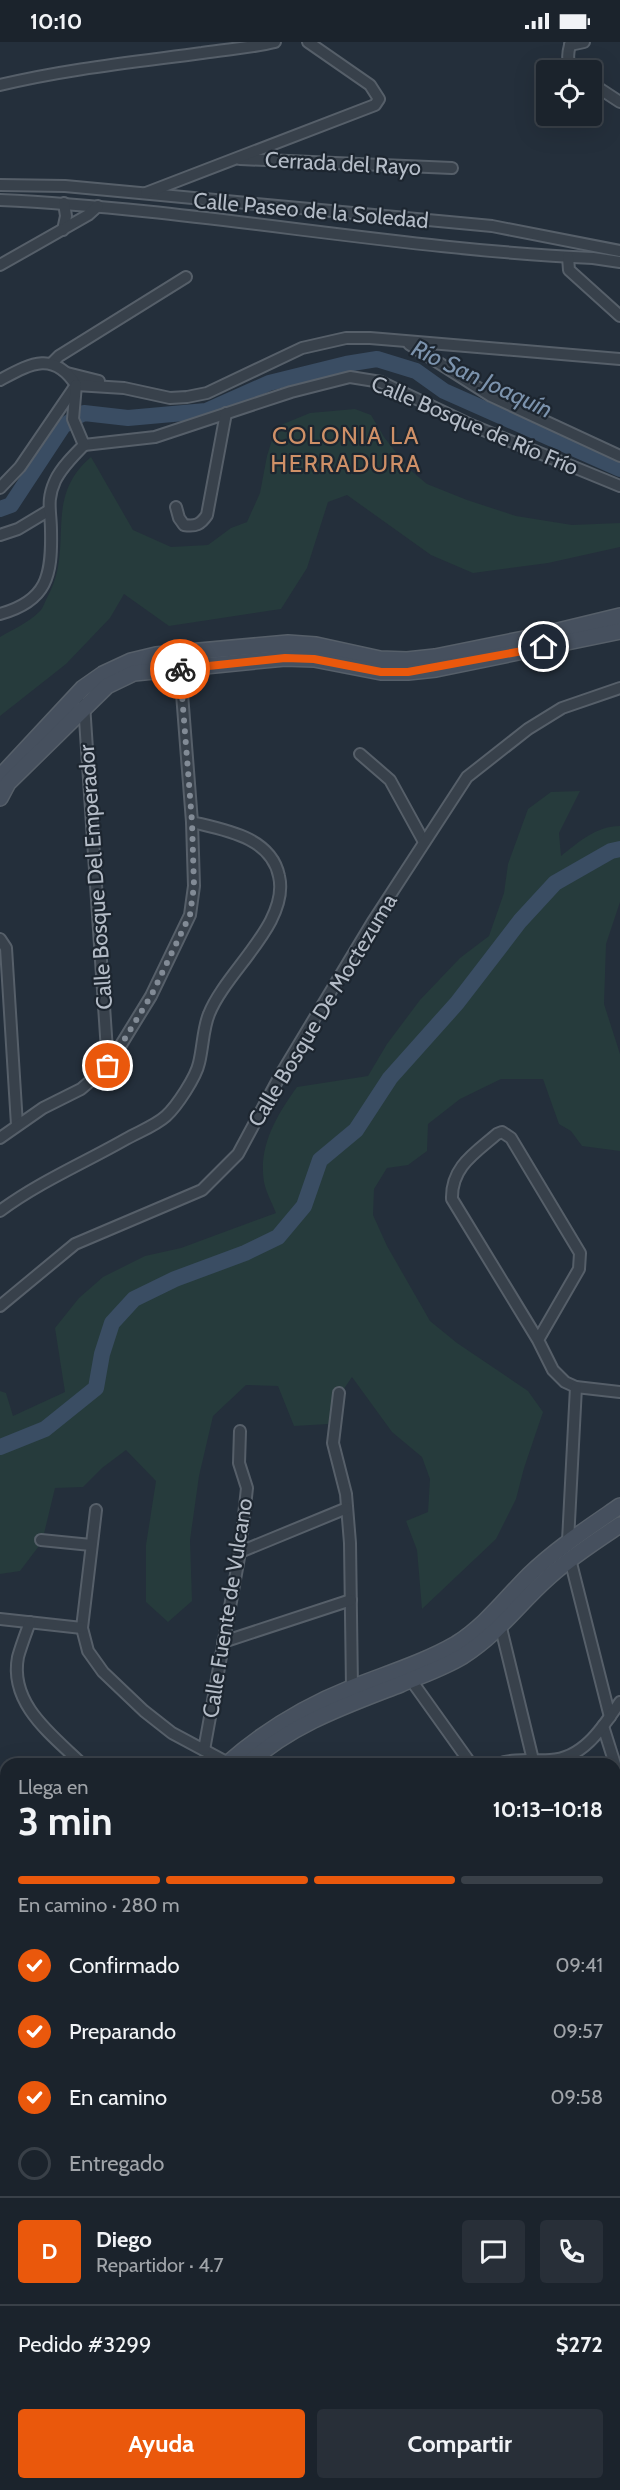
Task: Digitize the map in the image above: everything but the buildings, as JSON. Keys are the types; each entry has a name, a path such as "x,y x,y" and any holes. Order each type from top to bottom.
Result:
{"main road":[{"path":"0,777 83,688 103,674 130,661 156,655 288,643 316,645 380,659 407,660 435,657 529,638 620,616"},
{"path":"0,798 8,783 84,706 107,686 134,673 285,658 314,659 381,672 408,672 436,669 620,631"},
{"path":"234,1758 250,1744 316,1703 430,1657 457,1643 495,1613 529,1576 568,1541 620,1506"},
{"path":"256,1758 289,1733 311,1721 456,1660 501,1628 539,1586 570,1559 620,1525"}],"street":[{"path":"0,86 29,78 205,52 254,48 275,42"},
{"path":"142,195 233,158 369,108 379,99 370,86 308,42"},
{"path":"568,60 567,44 584,42"},
{"path":"602,90 620,102"},
{"name":"Cerrada del Rayo","path":"233,158 452,168"},
{"name":"Calle Paseo de la Soledad","path":"0,185 65,186 492,226 620,251"},
{"name":"Calle Paseo de la Soledad","path":"0,200 98,206 392,241 620,262"},
{"path":"63,230 66,216 64,203"},
{"path":"0,265 88,215 98,206"},
{"path":"568,257 569,270 620,316"},
{"path":"52,363 59,356 186,277"},
{"name":"Calle Bosque de Río Frío","path":"76,385 124,388 170,398 187,397 207,393 302,348 346,338 406,342 491,396 620,456"},
{"path":"406,342 620,359"},
{"name":"Calle Bosque de Río Frío","path":"438,363 437,356 442,349 449,346"},
{"path":"0,380 25,367 40,363 52,363 67,373 76,385 73,419 84,445 56,480 48,512 51,529 49,576 40,593 24,606 0,614"},
{"path":"67,373 105,382"},
{"name":"Calle Bosque de Río Frío","path":"84,445 155,437 291,392 350,377 365,378 381,382 471,425 620,486"},
{"path":"0,488 20,467 76,385"},
{"path":"176,507 184,525 194,527 207,515 226,413"},
{"path":"0,535 18,529 48,512"},
{"path":"0,1138 43,1108 81,1089 108,1066 151,996 190,915 194,886 192,822 180,668"},
{"name":"Calle Bosque Del Emperador","path":"83,688 108,1066"},
{"name":"Calle Bosque De Moctezuma","path":"0,1306 75,1244 202,1190 238,1154 281,1074 424,842 467,777 528,729 562,708 620,688"},
{"path":"360,754 390,780 424,842"},
{"path":"0,1211 25,1192 166,1117 184,1092 198,1066 208,1014 221,991 275,914 282,888 277,865 260,844 230,832 192,822"},
{"path":"0,939 6,948 17,1125"},
{"path":"538,1340 579,1269 580,1253 511,1138 502,1132 457,1170 453,1180 452,1199 538,1340 553,1370 565,1382 576,1387 620,1392"},
{"path":"568,1541 576,1387"},
{"path":"339,1393 333,1443 346,1494 352,1688"},
{"name":"Calle Fuente de Vulcano","path":"204,1750 240,1552 247,1488 239,1463 240,1431"},
{"path":"240,1552 347,1508"},
{"path":"96,1510 82,1628 88,1651 103,1672 144,1711 172,1733 217,1758"},
{"path":"41,1540 91,1545"},
{"path":"570,1559 615,1758"},
{"path":"223,1642 351,1600"},
{"path":"0,1619 82,1628"},
{"path":"30,1622 18,1658 17,1678 22,1698 32,1715 75,1758"},
{"path":"501,1628 533,1758"},
{"path":"411,1680 467,1758"},
{"path":"562,1758 585,1747 620,1702"}],"green space":[{"path":"355,409 371,415 384,437 409,469 427,484 516,516 572,525 620,523 620,547 548,563 473,573 431,555 347,495 328,502 307,568 281,609 169,626 124,594 110,618 66,664 0,716 0,637 20,626 43,607 56,577 63,506 67,489 76,473 91,457 133,530 171,547 208,545 231,528 247,522 260,493 267,456 276,427 310,413"},
{"path":"580,791 559,833 561,856 581,840 596,832 620,826 620,902 606,944 604,1004 620,1054 620,1151 582,1146 571,1131 559,1124 543,1079 501,1079 460,1099 428,1124 427,1151 408,1165 387,1168 374,1189 373,1215 387,1246 430,1321 457,1343 528,1391 543,1412 516,1499 496,1539 422,1609 417,1550 406,1521 428,1512 430,1479 422,1457 392,1432 352,1377 337,1399 328,1424 294,1426 278,1386 246,1385 213,1416 199,1476 190,1540 192,1601 168,1622 146,1602 146,1545 156,1481 126,1450 102,1468 83,1487 55,1488 42,1542 20,1571 0,1574 0,1391 6,1393 13,1416 65,1392 55,1328 79,1298 103,1277 145,1256 181,1248 276,1213 264,1182 264,1156 276,1120 297,1087 368,1076 387,1044 420,1000 460,958 489,936 504,893 508,864 528,809 551,792"}],"waterway":[{"name":"Río San Joaquín","path":"76,417 84,413 128,418 206,411 269,383 346,364 377,359 416,371 444,391 620,469"},
{"name":"Río San Joaquín","path":"0,509 11,505 63,426 71,421"},
{"path":"0,1447 45,1429 96,1388 102,1354 112,1323 134,1299 175,1279 245,1253 278,1237 304,1206 320,1160 356,1130 390,1078 457,1003 520,921 555,883 611,851 620,849"}],"way so far":[{"path":"108,1066 151,996 190,915 194,886 192,822 180,669"}],"district":[{"name":"COLONIA LA HERRADURA","path":"346,450"}],"route":[{"path":"180,669 285,658 314,659 381,672 408,672 436,669 544,647"}]}
